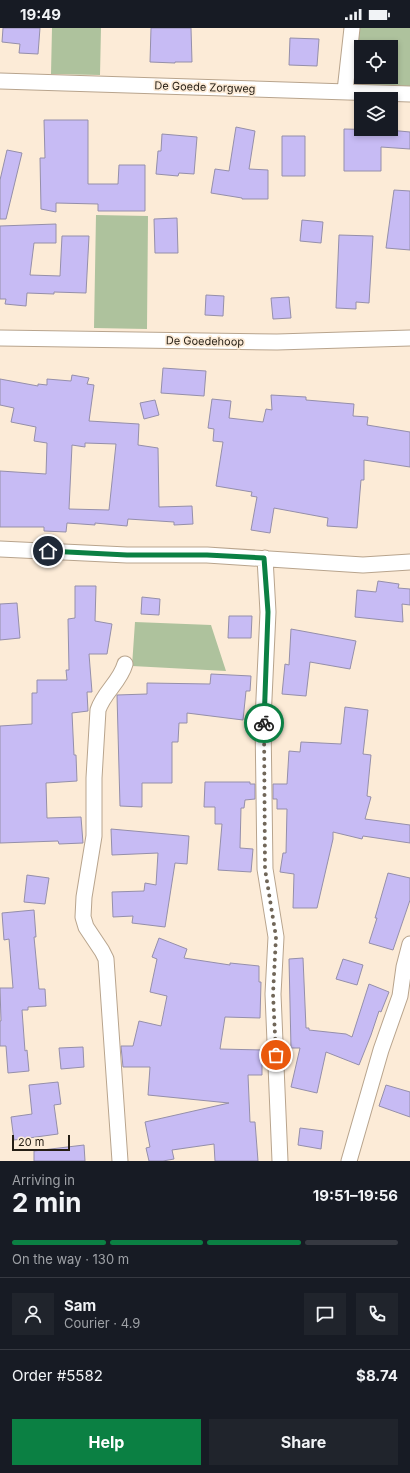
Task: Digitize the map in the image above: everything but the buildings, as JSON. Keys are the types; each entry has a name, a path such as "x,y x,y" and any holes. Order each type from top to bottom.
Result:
{"street":[{"path":"345,91 352,28"},
{"name":"De Goede Zorgweg","path":"0,81 410,94"},
{"name":"De Goedehoop","path":"0,338 277,342 410,338"},
{"path":"0,549 127,555 207,555 363,565 410,562"},
{"path":"264,558 268,612 264,720 265,869 276,937 273,994 280,1161"},
{"path":"120,1161 106,959 86,927 83,917 84,897 94,836 94,778 98,710 102,699 123,672 125,664"},
{"path":"349,1161 382,1050 400,996 404,967 410,944"}],"green space":[{"path":"52,28 101,28 100,75 51,74"},
{"path":"360,28 410,28 410,87 381,87 359,84 398,84 398,40 358,40"},
{"path":"96,215 148,216 147,329 94,328"},
{"path":"135,622 211,625 226,671 132,666"}],"way so far":[{"path":"264,723 265,869 276,937 273,994 276,1055"}],"route":[{"path":"48,551 127,555 207,555 264,558 268,612 264,723"}]}
